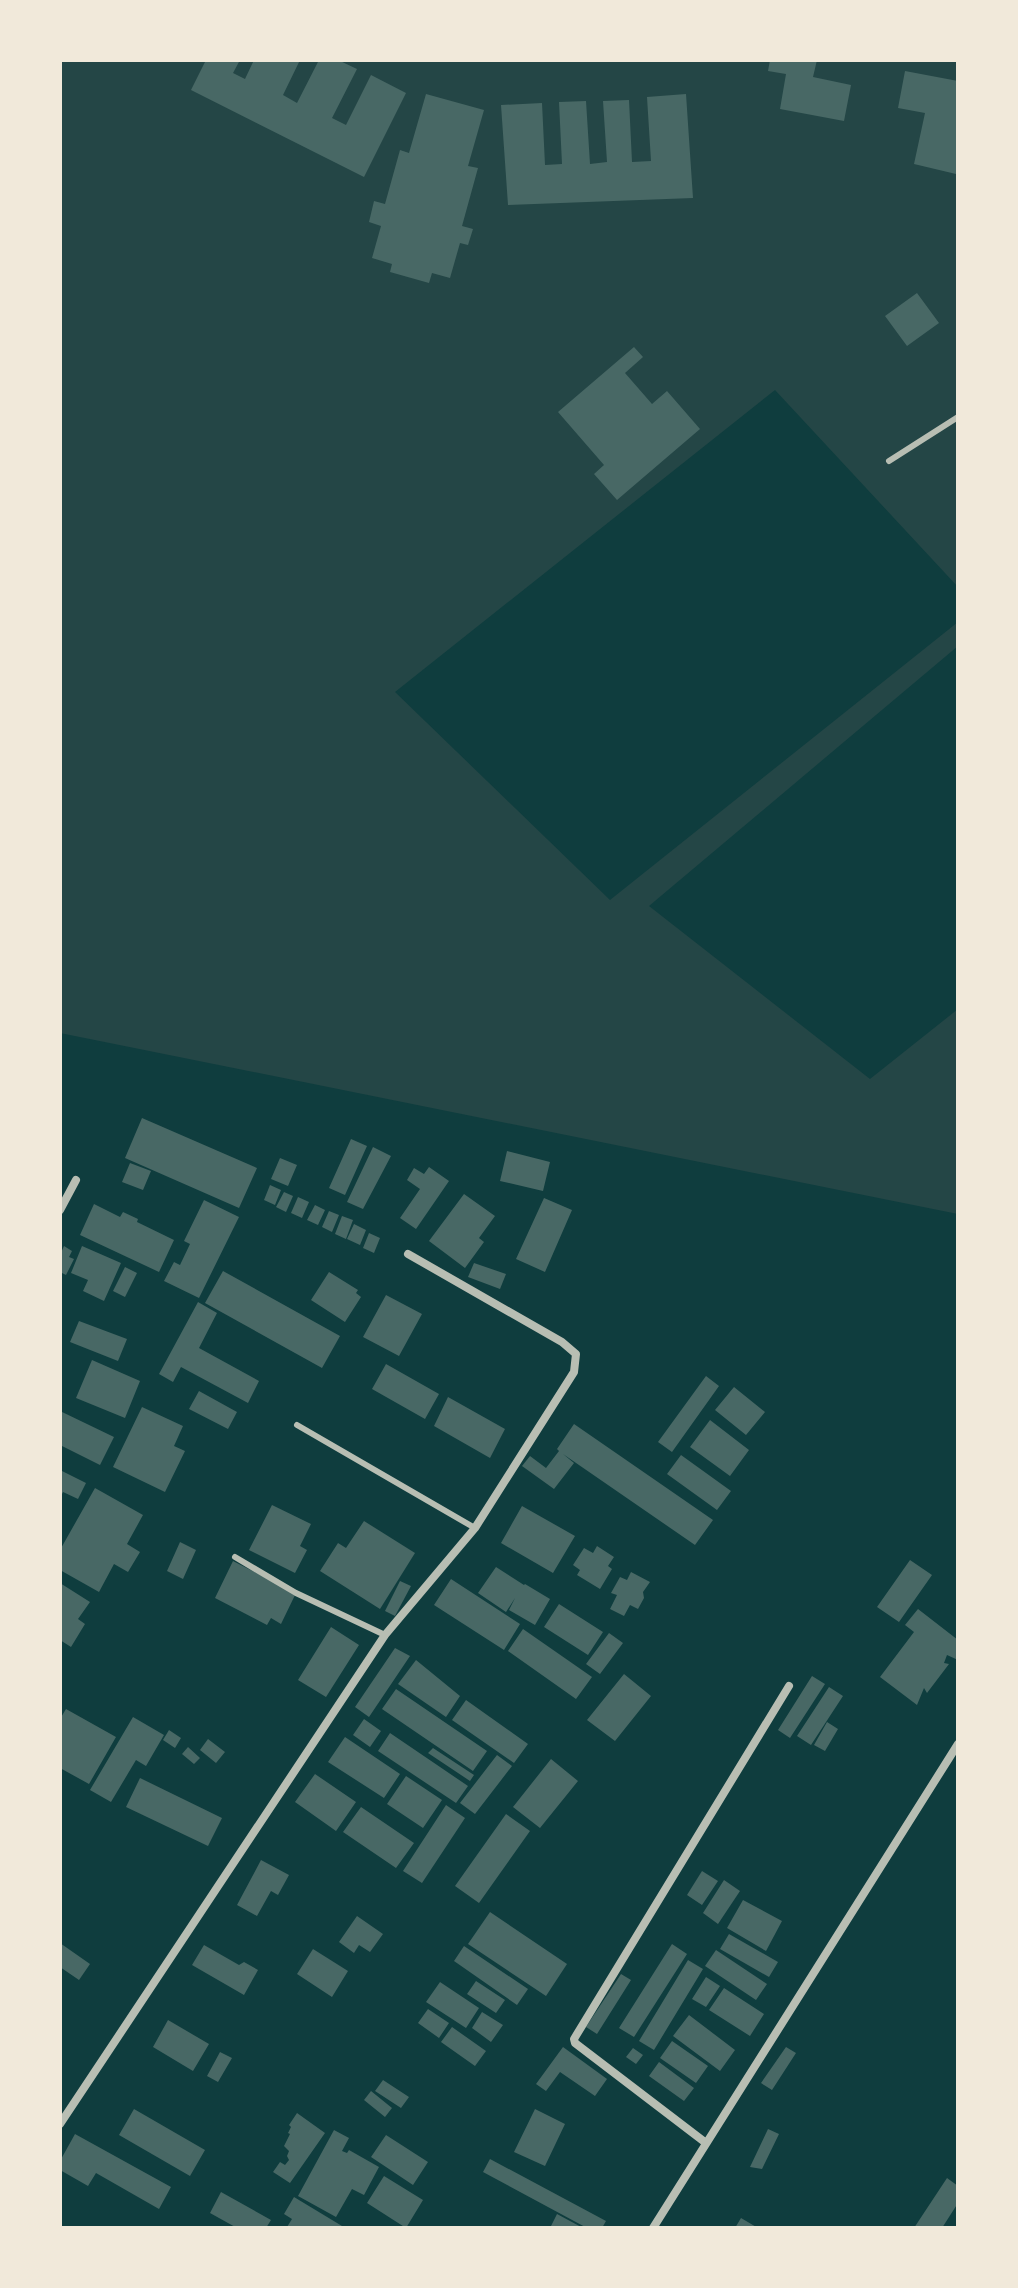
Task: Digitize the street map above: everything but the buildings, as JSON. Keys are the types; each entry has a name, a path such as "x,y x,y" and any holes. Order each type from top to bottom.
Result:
{"street":[{"path":"60,1210 76,1180"},
{"path":"60,2124 385,1635 475,1528 574,1372 576,1354 562,1342 408,1254"},
{"path":"706,2143 575,2043 574,2039 789,1686"},
{"path":"653,2228 958,1744"}],"lane":[{"path":"889,461 958,417"},
{"path":"297,1425 475,1528"},
{"path":"235,1557 296,1593 385,1635"}],"shaded area":[{"path":"60,60 958,60 958,587 775,390 395,692 610,900 958,622 958,646 649,906 870,1079 958,1009 958,1214 60,1033"}]}
